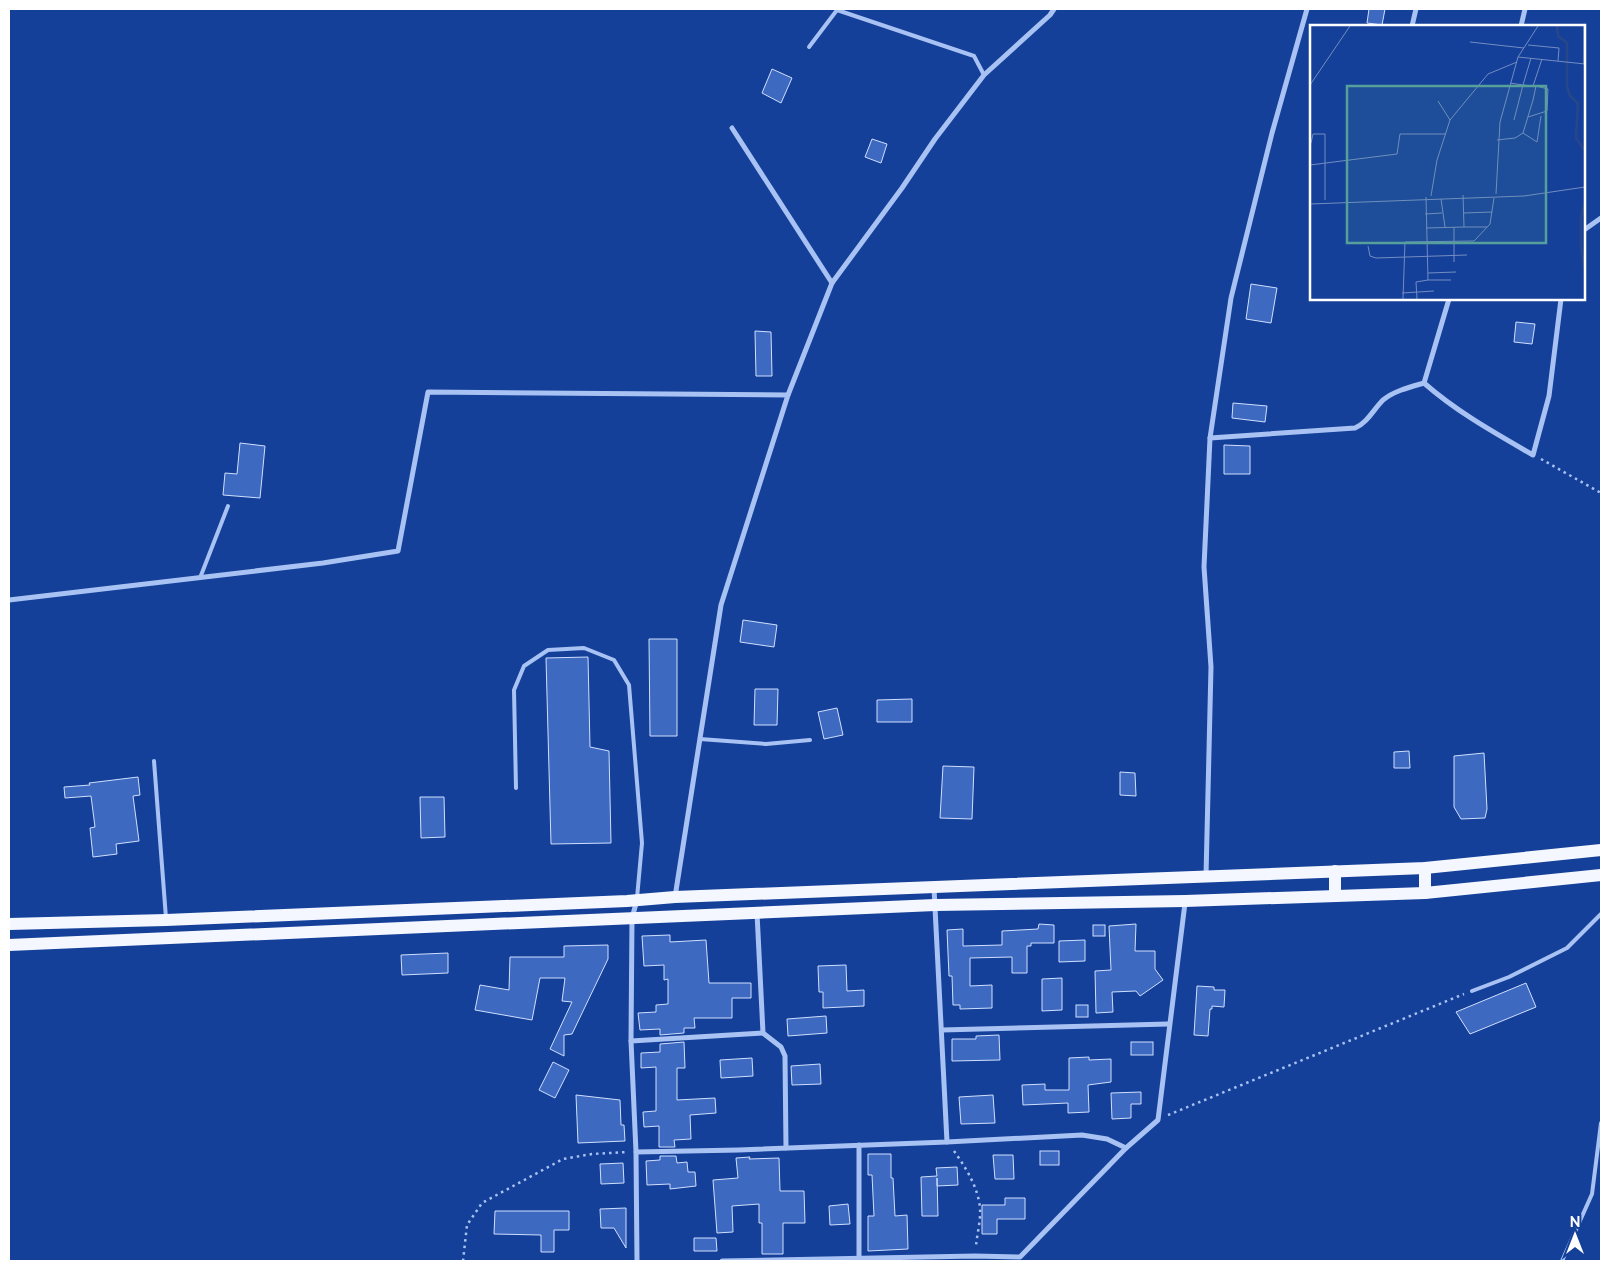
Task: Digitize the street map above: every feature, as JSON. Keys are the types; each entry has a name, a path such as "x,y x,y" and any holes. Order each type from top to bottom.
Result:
{"main road":[{"path":"9,924 166,920 675,897 1425,868 1601,850"},
{"path":"1425,868 1425,893"},
{"path":"1335,871 1335,896"},
{"path":"9,945 935,905 1185,901 1425,893 1601,875"}],"street":[{"path":"675,897 721,605 788,395 832,282 902,188 935,139 984,75 1050,15 1054,9"},
{"path":"1206,876 1211,667 1204,567 1210,438 1231,298 1272,133 1308,9"},
{"path":"1412,25 1416,9"},
{"path":"1521,25 1525,9"},
{"path":"732,128 832,282"},
{"path":"1585,229 1601,218"},
{"path":"1424,382 1449,300"},
{"path":"1424,382 1443,400 1468,417 1533,455 1548,396 1561,300"},
{"path":"1210,438 1355,428 1364,424 1383,400 1392,394 1424,382"},
{"path":"9,600 323,564 398,551 428,392 788,395"},
{"path":"934,887 947,1142"},
{"path":"637,900 632,918 631,1041 638,1261"},
{"path":"722,1261 859,1260 975,1256 1020,1258 1126,1148 1158,1120 1168,1024 1185,901"},
{"path":"757,913 763,1033"},
{"path":"942,1030 1168,1024"},
{"path":"631,1041 763,1033 781,1047 785,1056 786,1148"},
{"path":"636,1152 947,1142 1082,1135 1107,1139 1126,1148"},
{"path":"859,1145 859,1260"}],"lane":[{"path":"809,48 837,10 974,56 984,75"},
{"path":"200,578 228,506"},
{"path":"516,788 514,690 524,666 548,650 584,648 614,660 629,685 642,843 637,900"},
{"path":"700,739 766,744 810,740"},
{"path":"154,761 166,920"},
{"path":"1472,991 1509,977 1567,948 1601,914"},
{"path":"1562,1261 1592,1194 1601,1123"}],"path":[{"path":"1533,455 1601,493"},
{"path":"1158,1120 1472,991"},
{"path":"947,1142 964,1165 976,1189 980,1208 975,1256"},
{"path":"463,1261 467,1225 482,1202 563,1160 592,1154 636,1152"}],"building":[{"path":"1369,9 1385,9 1382,25 1367,23"},
{"path":"772,69 792,78 781,103 762,93"},
{"path":"872,139 887,144 881,163 865,157"},
{"path":"1251,284 1277,288 1271,323 1246,319"},
{"path":"1516,322 1535,324 1532,344 1514,342"},
{"path":"755,331 771,332 772,376 756,376"},
{"path":"1233,403 1267,406 1265,422 1232,418"},
{"path":"240,443 265,446 260,498 223,495 225,473 237,474"},
{"path":"1224,445 1250,446 1250,474 1224,474"},
{"path":"743,620 777,625 774,647 740,642"},
{"path":"649,639 677,639 677,736 650,736"},
{"path":"588,657 590,747 609,751 611,843 551,844 546,658"},
{"path":"755,689 778,689 777,725 754,725"},
{"path":"912,699 912,722 877,722 877,700"},
{"path":"837,708 843,735 824,739 818,712"},
{"path":"1409,751 1410,768 1394,768 1394,752"},
{"path":"1484,753 1487,809 1485,818 1461,819 1454,807 1454,756"},
{"path":"943,766 974,767 972,819 940,818"},
{"path":"1120,772 1135,773 1136,796 1120,795"},
{"path":"138,777 140,795 133,796 139,841 116,844 117,854 93,857 90,828 95,827 91,796 65,798 64,787"},
{"path":"420,797 444,797 445,837 421,838"},
{"path":"1039,924 1054,925 1054,943 1031,943 1031,946 1027,946 1027,973 1012,973 1012,957 970,958 970,986 992,985 992,1008 960,1009 960,1005 953,1005 952,976 949,976 947,930 963,929 963,946 1002,945 1002,931 1038,929"},
{"path":"1136,924 1135,951 1155,951 1155,969 1163,980 1140,996 1136,991 1112,992 1113,1012 1096,1013 1095,971 1111,970 1109,926"},
{"path":"1093,925 1105,925 1105,936 1093,936"},
{"path":"670,935 670,942 706,940 709,983 751,983 751,998 732,998 732,1018 694,1018 695,1028 684,1028 684,1033 660,1035 660,1029 640,1030 638,1013 656,1012 656,1005 668,1004 668,979 664,980 664,965 644,966 642,936"},
{"path":"1085,940 1085,961 1059,962 1059,941"},
{"path":"608,945 608,959 572,1034 564,1035 564,1056 550,1049 572,1002 562,1001 565,978 540,978 532,1020 475,1010 480,985 509,990 510,957 564,957 564,946"},
{"path":"448,953 448,973 402,975 401,955"},
{"path":"846,965 847,991 864,990 864,1006 823,1008 823,992 819,992 818,966"},
{"path":"1062,978 1062,1010 1042,1011 1042,979"},
{"path":"1526,983 1536,1007 1470,1034 1456,1012"},
{"path":"1197,986 1214,987 1214,990 1225,990 1224,1007 1212,1006 1212,1009 1210,1009 1208,1036 1194,1035"},
{"path":"1076,1005 1088,1005 1088,1017 1076,1017"},
{"path":"826,1016 827,1033 788,1036 787,1019"},
{"path":"999,1035 1000,1060 952,1061 952,1039 976,1039 976,1036"},
{"path":"684,1042 685,1068 677,1068 677,1100 715,1098 716,1113 690,1115 691,1139 674,1140 675,1147 659,1147 659,1126 644,1127 643,1112 656,1111 656,1067 641,1068 641,1053 660,1052 660,1044"},
{"path":"1131,1042 1153,1042 1153,1055 1131,1055"},
{"path":"1089,1057 1089,1060 1111,1059 1111,1082 1088,1085 1089,1112 1068,1113 1068,1103 1023,1105 1022,1085 1045,1084 1045,1090 1069,1090 1069,1058"},
{"path":"752,1058 753,1076 721,1078 720,1060"},
{"path":"553,1062 569,1070 555,1098 539,1090"},
{"path":"820,1064 821,1084 792,1085 791,1066"},
{"path":"1141,1092 1141,1104 1131,1104 1131,1118 1112,1119 1111,1093"},
{"path":"576,1095 620,1100 621,1125 624,1125 625,1141 578,1143"},
{"path":"993,1095 995,1123 961,1124 959,1097"},
{"path":"1040,1151 1059,1151 1059,1165 1040,1165"},
{"path":"868,1154 891,1154 891,1178 893,1178 895,1216 907,1215 908,1249 868,1251 868,1216 874,1216 872,1175 868,1175"},
{"path":"993,1155 1013,1155 1014,1179 995,1179"},
{"path":"660,1156 676,1156 677,1163 687,1162 688,1172 695,1172 696,1186 670,1189 670,1184 647,1185 646,1161 660,1160"},
{"path":"750,1157 749,1159 779,1158 780,1191 804,1191 805,1223 783,1223 783,1254 762,1254 762,1223 759,1223 759,1204 732,1206 733,1232 717,1233 713,1180 738,1178 736,1158"},
{"path":"623,1163 624,1183 601,1184 600,1164"},
{"path":"957,1167 958,1185 937,1186 938,1216 922,1216 921,1177 937,1176 936,1168"},
{"path":"1005,1198 1025,1198 1025,1219 997,1219 997,1234 982,1234 982,1205 1005,1205"},
{"path":"848,1204 850,1224 830,1225 829,1206"},
{"path":"626,1208 626,1248 614,1228 601,1228 600,1209"},
{"path":"495,1211 569,1211 569,1230 554,1230 554,1252 541,1252 541,1235 494,1234"},
{"path":"694,1238 716,1238 717,1251 694,1251"}]}
